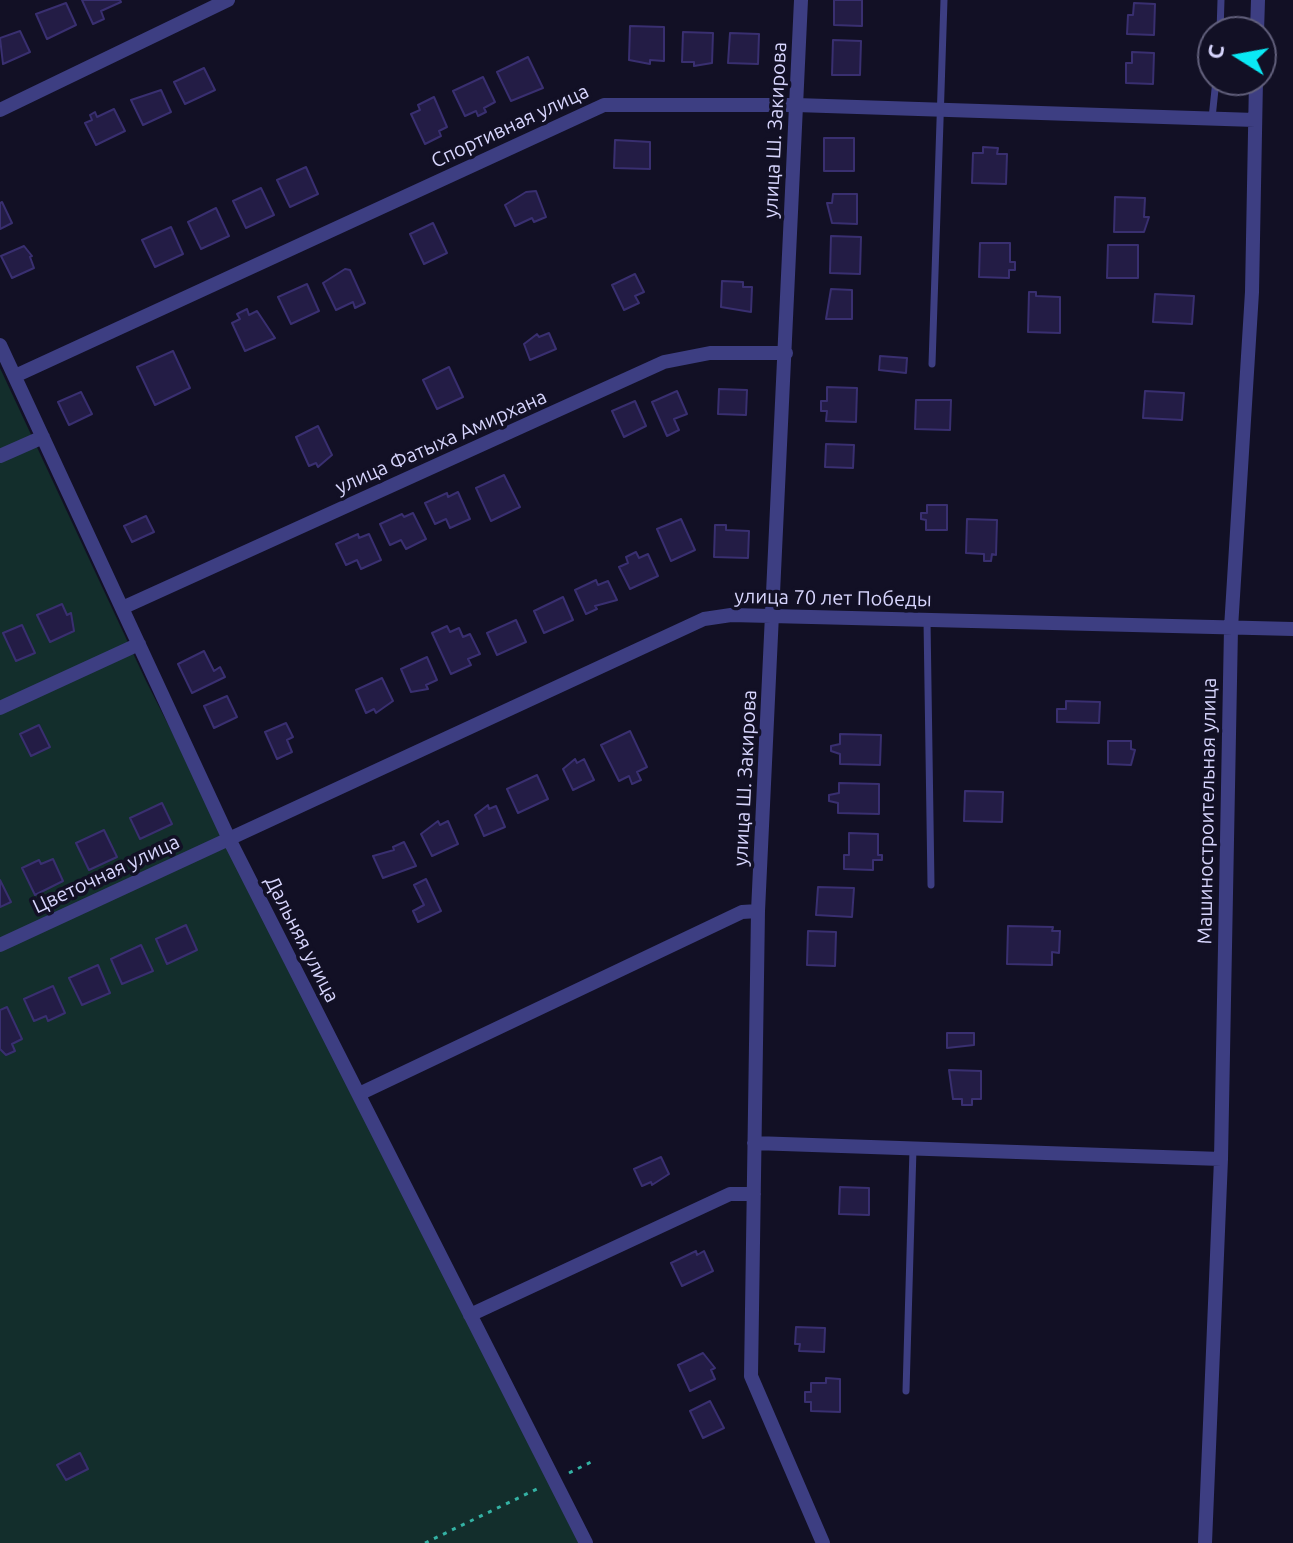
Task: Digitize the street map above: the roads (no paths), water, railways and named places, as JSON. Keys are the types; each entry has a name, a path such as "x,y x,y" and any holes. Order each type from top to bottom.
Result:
{"street":[{"path":"0,110 228,0"},
{"name":"улица Ш. Закирова","path":"801,0 758,911 751,1376 823,1543"},
{"name":"Машиностроительная улица","path":"1205,1543 1221,1159 1231,628 1252,292 1256,96"},
{"name":"Спортивная улица","path":"15,376 604,105 796,105 1255,120"},
{"name":"Дальняя улица","path":"0,345 229,839 586,1543"},
{"name":"улица Фатыха Амирхана","path":"122,608 664,362 710,353 786,353"},
{"path":"0,456 43,437"},
{"name":"улица 70 лет Победы","path":"229,839 704,619 773,616 1293,629"},
{"path":"0,708 139,644"},
{"name":"Цветочная улица","path":"0,945 229,839"},
{"path":"359,1094 742,912 758,911"},
{"path":"754,1143 1221,1159"},
{"path":"470,1315 730,1194 754,1194"}],"lane":[{"path":"932,364 944,0"},
{"path":"1212,118 1214,96"},
{"path":"927,620 931,885"},
{"path":"906,1391 913,1149"}]}
